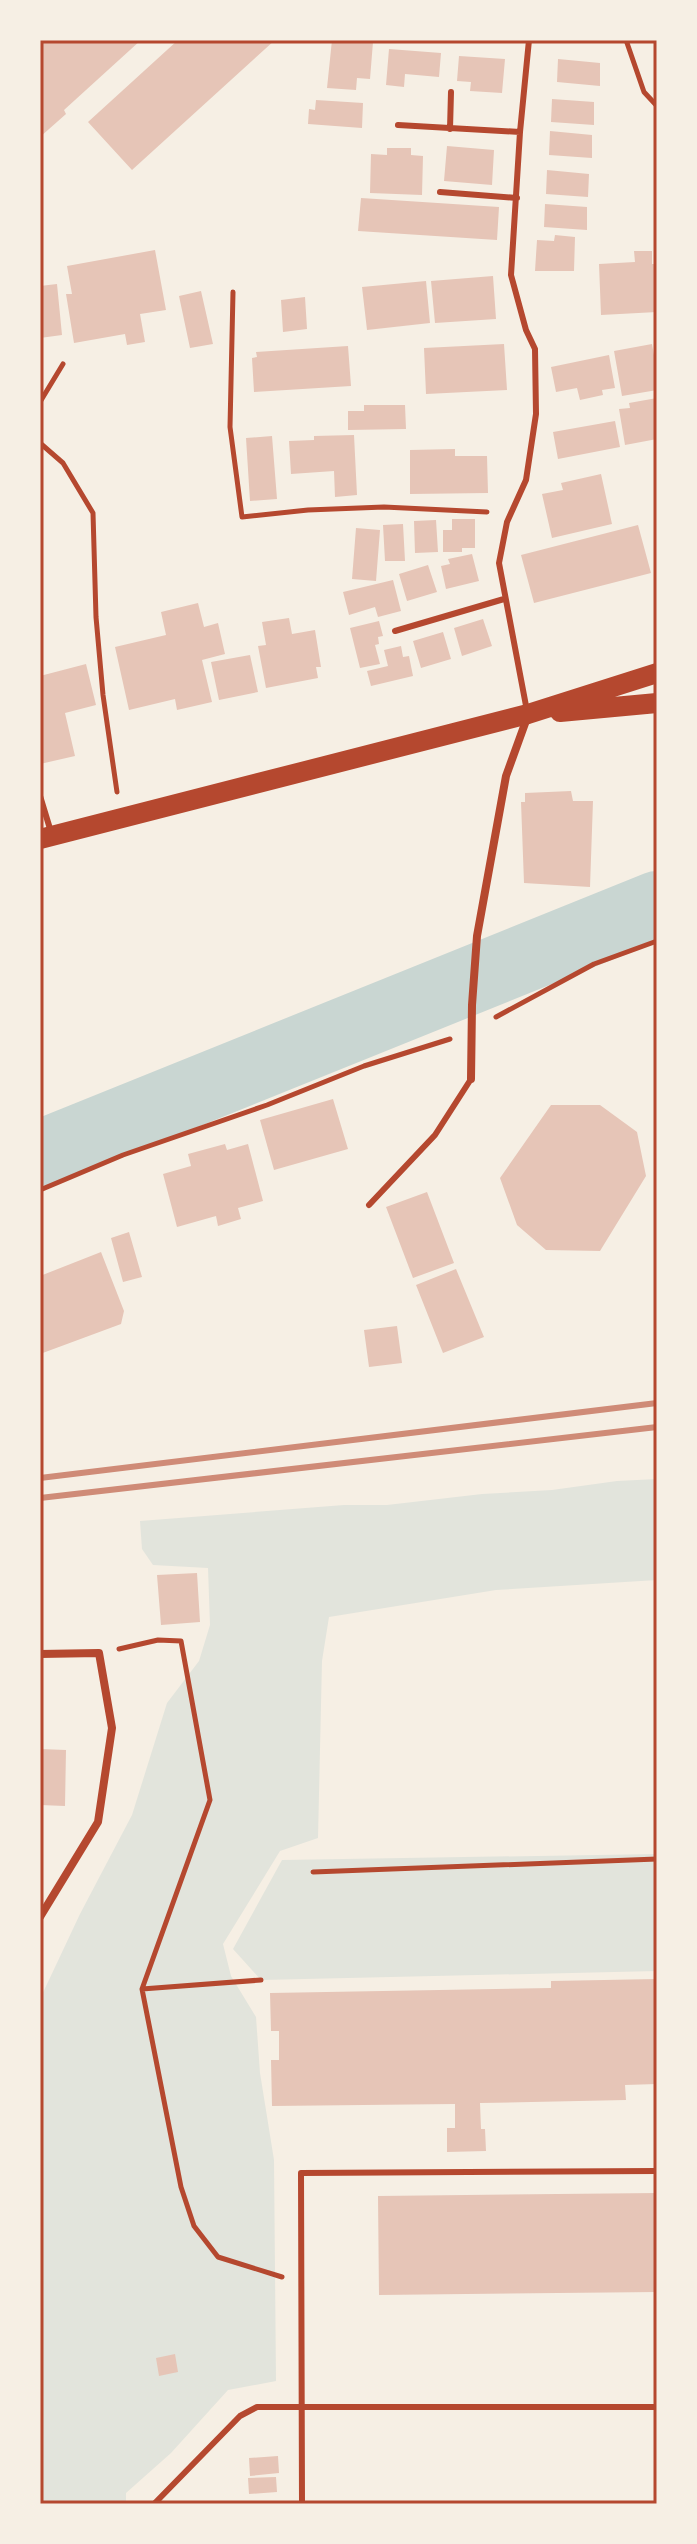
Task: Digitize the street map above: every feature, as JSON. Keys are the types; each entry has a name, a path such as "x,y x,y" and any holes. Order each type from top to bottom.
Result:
{"main road":[{"path":"46,837 528,714 657,673"},
{"path":"528,714 657,703"}],"street":[{"path":"471,1079 477,936 506,776 528,714"},
{"path":"40,1654 99,1653 112,1728 98,1822 40,1917"}],"lane":[{"path":"528,714 499,563 507,522 526,480 536,414 535,349 526,330 511,275 529,40"},
{"path":"450,129 451,92"},
{"path":"398,125 520,132"},
{"path":"440,192 517,198"},
{"path":"395,631 504,599"},
{"path":"40,796 46,837"},
{"path":"369,1205 435,1135 471,1079"},
{"path":"302,2504 301,2173 657,2171"},
{"path":"154,2504 240,2416 257,2407 657,2407"}],"path":[{"path":"626,40 644,92 657,106"},
{"path":"233,292 230,427 242,517 384,507 484,511 507,522"},
{"path":"40,402 63,364"},
{"path":"40,443 63,463 93,513 97,632 120,817"},
{"path":"40,1190 123,1155 267,1105 364,1066 473,1030 594,964 657,941"},
{"path":"99,1653 158,1640 181,1641 210,1800 142,1989 181,2187 194,2226 218,2257 301,2284"},
{"path":"313,1872 657,1859"},
{"path":"142,1989 261,1980"}],"shaded area":[{"path":"657,1479 657,1580 496,1590 329,1617 322,1661 318,1838 280,1851 223,1944 231,1976 256,2017 260,2073 274,2160 276,2381 228,2390 171,2453 126,2493 126,2504 40,2504 40,1999 132,1815 167,1703 199,1661 210,1625 208,1568 153,1565 142,1549 140,1521 344,1505 387,1505"},
{"path":"657,1854 657,1971 261,1980 233,1949 282,1860"}],"building":[{"path":"42,40 141,40 64,110 66,114 40,137"},
{"path":"178,40 275,40 132,170 88,122"},
{"path":"332,40 373,42 370,79 357,78 356,90 327,88"},
{"path":"389,49 441,53 439,77 405,74 404,87 386,85"},
{"path":"459,56 505,59 502,93 470,91 471,82 457,81"},
{"path":"558,59 600,63 600,86 557,82"},
{"path":"552,99 594,102 594,125 551,122"},
{"path":"316,100 363,103 362,128 308,124 309,109 315,110"},
{"path":"550,131 592,135 592,158 549,155"},
{"path":"447,146 494,150 492,185 444,181"},
{"path":"387,148 411,148 411,155 423,156 422,195 370,193 371,154 387,155"},
{"path":"547,170 589,174 588,197 546,194"},
{"path":"361,198 499,207 497,240 358,231"},
{"path":"545,204 587,207 587,230 544,227"},
{"path":"555,235 575,237 574,271 535,271 537,240 554,241"},
{"path":"155,250 166,310 140,314 145,342 127,345 125,334 74,343 66,294 72,294 67,266"},
{"path":"634,251 652,251 652,264 657,264 657,312 601,315 599,264 635,262"},
{"path":"493,276 496,319 435,323 431,281"},
{"path":"426,281 430,323 367,330 362,287"},
{"path":"57,284 62,335 40,338 40,286"},
{"path":"201,291 213,344 190,348 179,296"},
{"path":"305,297 307,329 283,332 281,300"},
{"path":"504,344 507,390 426,394 424,348"},
{"path":"652,344 657,390 622,396 614,351"},
{"path":"348,346 351,386 254,392 252,358 257,357 256,352"},
{"path":"609,355 615,388 602,390 603,395 580,400 577,388 556,392 551,367"},
{"path":"657,398 657,439 625,445 619,409 630,408 629,403"},
{"path":"364,405 405,405 406,429 348,430 348,411 364,411"},
{"path":"615,421 620,447 558,459 553,432"},
{"path":"354,435 357,495 335,497 334,471 291,474 289,441 314,440 314,436"},
{"path":"272,436 277,499 250,501 246,438"},
{"path":"455,449 455,456 487,456 488,493 410,494 410,450"},
{"path":"601,474 612,524 552,538 542,494 563,490 561,483"},
{"path":"452,519 475,519 475,548 443,552 443,530 452,530"},
{"path":"436,520 438,552 415,553 414,521"},
{"path":"403,524 405,561 385,561 383,525"},
{"path":"638,525 651,573 534,603 521,555"},
{"path":"356,528 380,530 376,581 352,579"},
{"path":"472,554 479,581 446,589 441,566 450,564 448,559"},
{"path":"428,565 437,592 407,601 399,574"},
{"path":"393,580 401,611 378,617 375,607 349,615 343,592"},
{"path":"198,603 204,627 218,623 225,654 202,660 212,702 177,710 175,699 129,710 115,647 166,635 161,612"},
{"path":"289,618 292,634 315,630 321,667 316,667 318,678 266,688 258,646 266,645 262,622"},
{"path":"483,619 492,646 462,656 454,628"},
{"path":"379,621 383,636 378,637 379,644 375,645 380,664 360,668 350,628"},
{"path":"443,632 451,659 421,668 413,641"},
{"path":"401,646 403,657 409,656 413,676 371,686 367,671 388,666 384,650"},
{"path":"250,655 258,692 219,700 211,662"},
{"path":"86,664 96,705 65,713 75,756 40,764 40,676"},
{"path":"571,791 573,801 593,801 590,887 524,883 521,802 525,802 525,793"},
{"path":"333,1099 348,1149 274,1170 260,1120"},
{"path":"551,1105 600,1105 637,1132 646,1176 600,1251 546,1250 517,1225 500,1178"},
{"path":"225,1144 227,1150 248,1144 263,1201 238,1208 241,1219 218,1226 216,1216 177,1227 163,1174 191,1166 188,1154"},
{"path":"427,1192 454,1263 413,1278 386,1207"},
{"path":"129,1232 142,1277 123,1282 111,1238"},
{"path":"101,1252 124,1311 121,1324 40,1354 40,1276"},
{"path":"456,1269 484,1337 443,1353 416,1285"},
{"path":"397,1326 402,1363 369,1367 364,1330"},
{"path":"197,1573 200,1622 161,1625 157,1575"},
{"path":"40,1749 66,1750 65,1806 40,1805"},
{"path":"657,1979 657,2084 625,2085 626,2100 480,2103 486,2151 447,2152 447,2128 455,2128 455,2104 272,2106 271,2060 279,2060 279,2031 271,2031 270,1993 551,1988 551,1981"},
{"path":"657,2193 657,2292 379,2295 378,2196"},
{"path":"175,2354 178,2372 159,2376 156,2358"},
{"path":"278,2456 279,2473 250,2476 249,2458"},
{"path":"276,2477 277,2492 249,2494 248,2478"}],"waterway":[{"path":"40,1154 657,905"}],"railway":[{"path":"40,1478 657,1403"},
{"path":"40,1498 657,1427"}]}
